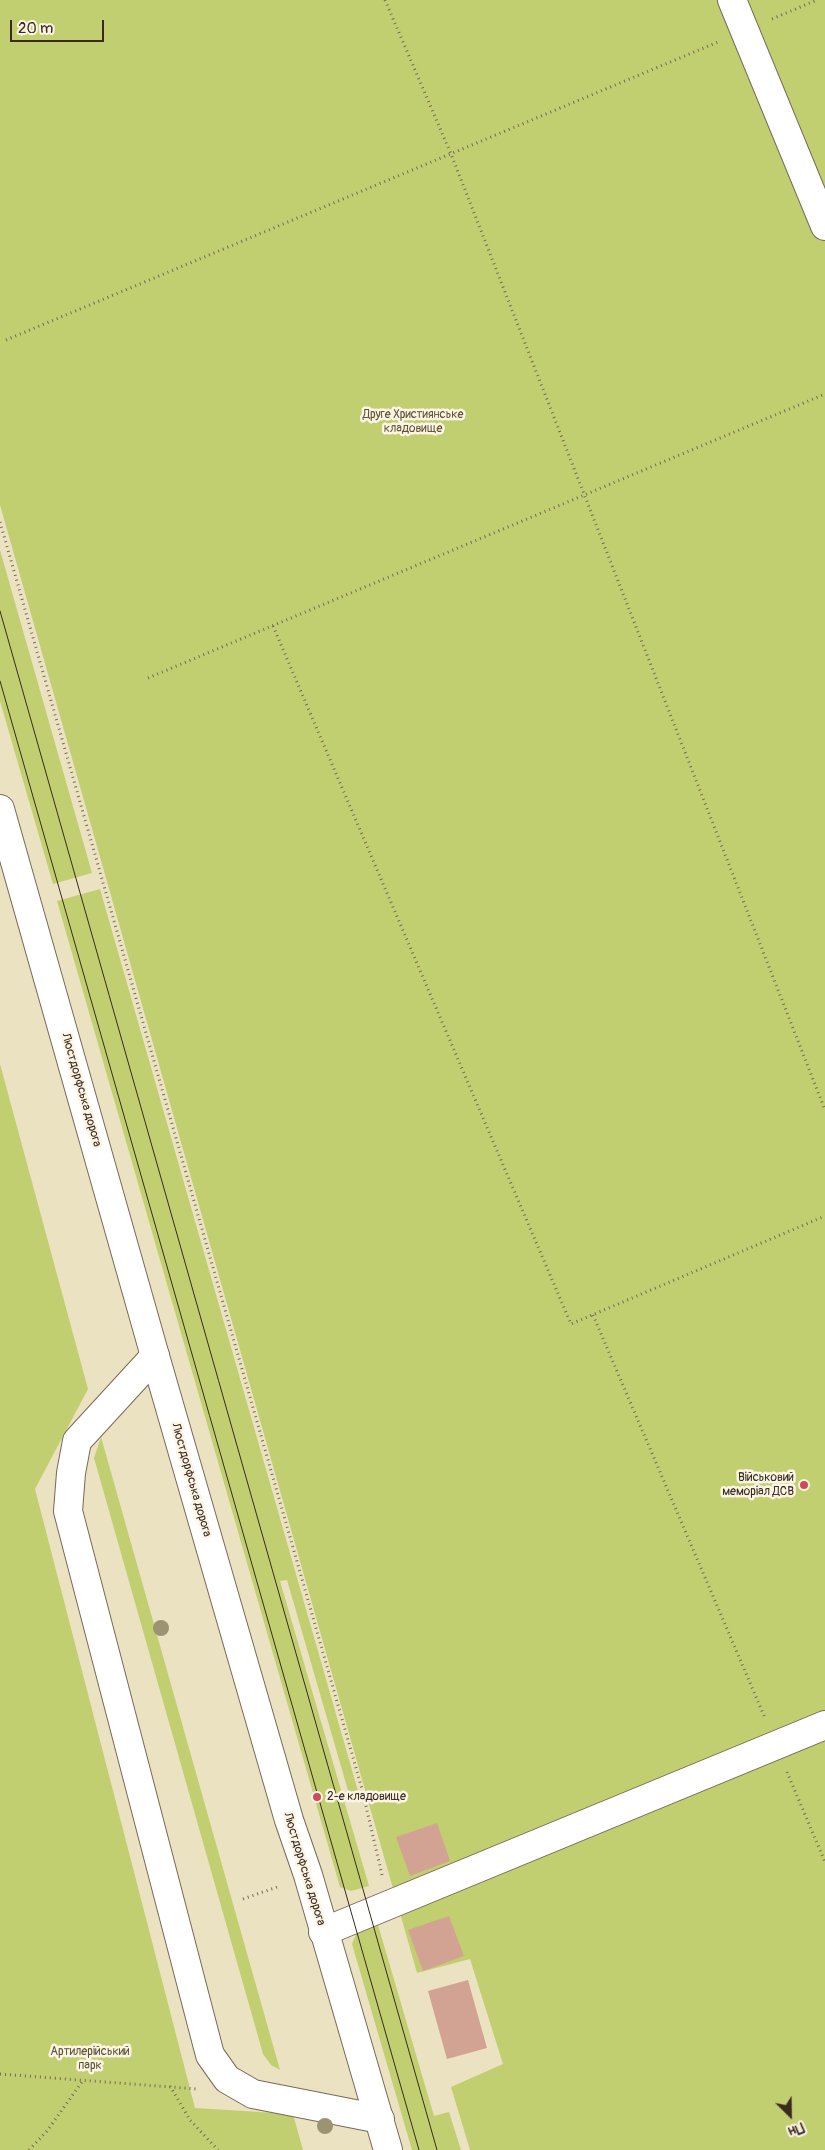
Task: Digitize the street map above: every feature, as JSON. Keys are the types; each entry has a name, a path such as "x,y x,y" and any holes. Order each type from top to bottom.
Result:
{"main road":[{"path":"732,0 825,226"},
{"name":"Люстдорфська дорога","path":"0,808 154,1356 388,2150"},
{"path":"154,1356 77,1440 71,1473 68,1511 210,2055 228,2079 253,2094 380,2119"},
{"path":"323,1932 825,1725"}],"path":[{"path":"385,0 451,154 825,1110"},
{"path":"6,340 817,0"},
{"path":"148,678 825,394"},
{"path":"0,522 362,1789 389,1904"},
{"path":"273,626 571,1324 825,1216"},
{"path":"593,1315 825,1862"},
{"path":"0,2074 207,2090"},
{"path":"29,2150 47,2131 84,2079"},
{"path":"170,2086 190,2120 218,2150"}],"green space":[{"name":"Друге Християнське кладовище","path":"0,0 825,0 825,2150 470,2150 451,2087 503,2064 470,1959 417,1973 0,505"},
{"path":"0,550 92,873 53,884 0,701"},
{"path":"100,889 358,1791 349,1794 287,1580 280,1581 369,1886 351,1891 340,1887 57,901"},
{"name":"Артилерійський парк","path":"0,1064 88,1389 35,1489 195,2108 293,2114 303,2150 0,2150"},
{"path":"101,1437 280,2070 271,2065 263,2054 94,1458"},
{"path":"376,1918 434,2116 449,2112 461,2150 412,2150 352,1944 360,1924"}],"building":[{"path":"437,1823 450,1861 410,1876 396,1837"},
{"path":"449,1916 464,1956 423,1971 408,1930"},
{"path":"468,1980 487,2048 447,2059 428,1991"}],"tram line":[{"path":"0,611 437,2150"},
{"path":"0,681 419,2150"}],"place":[{"name":"Військовий меморіал ДСВ","path":"804,1485"},
{"name":"2-е кладовище","path":"317,1797"}]}
